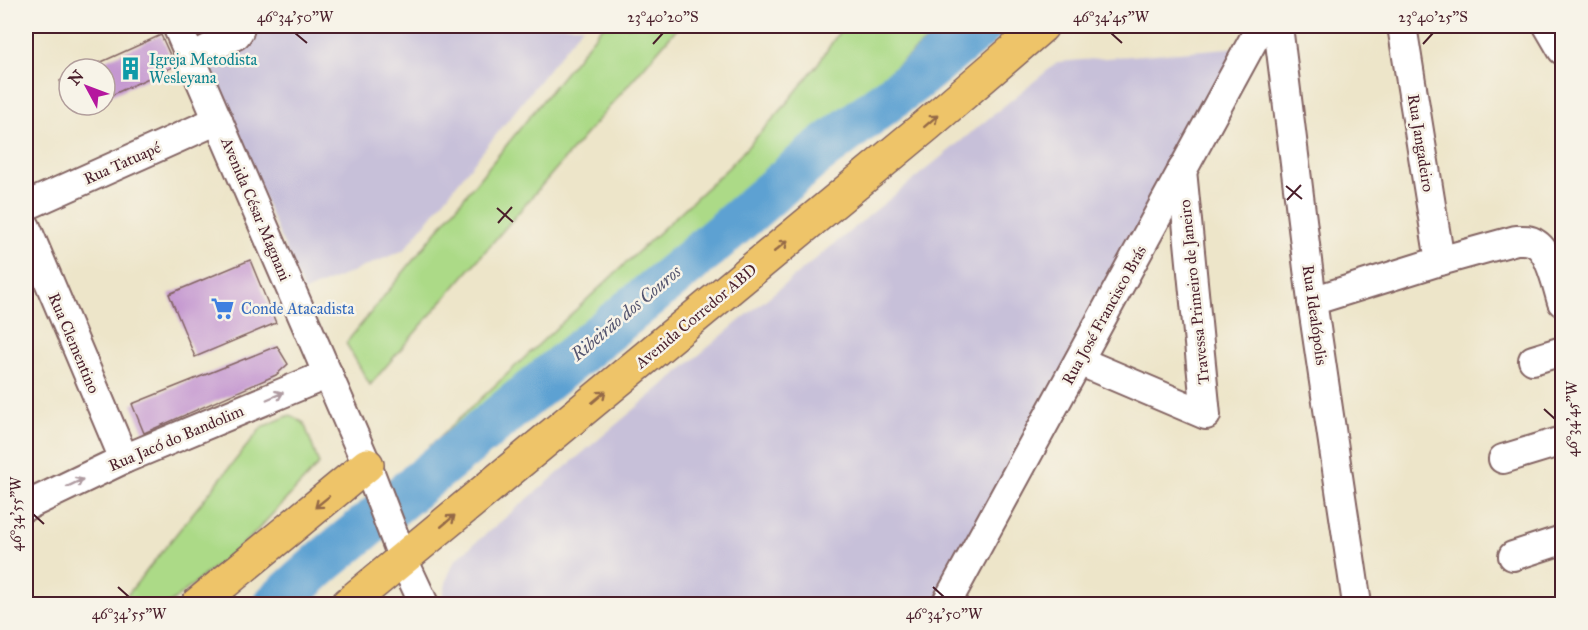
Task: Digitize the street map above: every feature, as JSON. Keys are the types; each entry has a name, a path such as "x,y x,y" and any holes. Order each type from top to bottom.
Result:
{"highway":[{"name":"Avenida Corredor ABD","path":"348,604 400,550 918,132 1042,26"},
{"path":"198,604 371,475"}],"street":[{"name":"Avenida César Magnani","path":"177,26 328,374 424,604"},
{"path":"190,58 236,35 240,26"},
{"name":"Rua José Francisco Brás","path":"946,604 1261,26"},
{"name":"Rua Idealópolis","path":"1278,26 1312,301 1357,604"},
{"name":"Rua Jangadeiro","path":"1402,26 1440,261"},
{"path":"1548,26 1563,50"},
{"name":"Rua Tatuapé","path":"26,206 218,120"},
{"name":"Travessa Primeiro de Janeiro","path":"1079,360 1206,415 1182,170"},
{"name":"Rua Clementino","path":"26,227 124,459"},
{"path":"1312,301 1440,261 1516,240 1527,240 1536,243 1547,257 1563,302"},
{"path":"1533,360 1563,351"},
{"name":"Rua Jacó do Bandolim","path":"26,506 124,459 328,374"},
{"path":"1503,459 1563,441"},
{"path":"1513,555 1563,540"}],"shaded area":[{"path":"191,26 583,26 404,250 304,292"},
{"path":"1240,47 938,604 444,604 442,599 455,560 737,323 1058,62"}],"green space":[{"path":"603,26 679,26 370,385 346,343"},
{"path":"843,26 944,26 768,168 424,469 416,459 730,166 782,109 817,65"},
{"path":"290,415 304,423 319,464 251,537 169,604 120,604 262,427"}],"building":[{"name":"Igreja Metodista Wesleyana","path":"161,35 175,66 117,93 117,57 112,57"},
{"name":"Conde Atacadista","path":"250,260 276,323 195,357 169,294"},
{"path":"277,346 288,364 276,375 144,433 132,404"}],"waterway":[{"name":"Ribeirão dos Couros","path":"276,604 325,560 690,262 815,155 918,77 980,26"}],"place":[{"name":"Igreja Metodista Wesleyana","path":"131,68"},
{"name":"Conde Atacadista","path":"223,308"}]}
